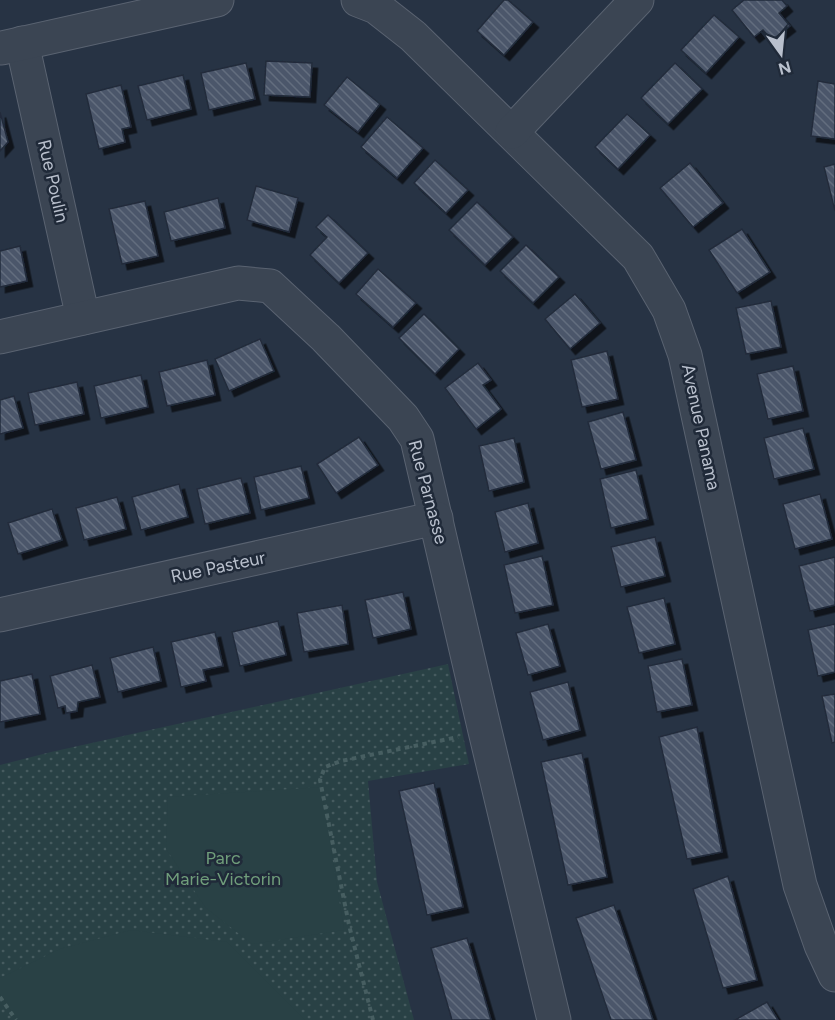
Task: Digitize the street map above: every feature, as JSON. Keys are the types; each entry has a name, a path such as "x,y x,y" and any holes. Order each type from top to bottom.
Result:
{"street":[{"path":"11,46 218,0"},
{"name":"Avenue Panama","path":"358,0 376,7 413,36 638,257 669,310 685,355 800,885 828,943 835,975"},
{"path":"512,132 637,0"},
{"name":"Rue Poulin","path":"11,46 84,318"},
{"name":"Rue Parnasse","path":"0,337 238,283 270,286 326,338 403,418 417,439 554,1020"},
{"name":"Rue Pasteur","path":"0,615 436,518"}],"path":[{"path":"373,1020 349,924 320,780 326,767 341,761 485,731"},
{"path":"344,930 349,924"},
{"path":"0,997 16,1020"}],"green space":[{"name":"Parc Marie-Victorin","path":"448,664 469,764 368,781 377,882 414,1020 0,1020 0,765"},
{"path":"321,787 344,930 252,944 206,908 166,849 168,797"},
{"path":"131,930 227,942 305,1020 17,1020 0,994 0,978 60,949"}],"building":[{"path":"504,0 508,0 533,22 504,55 477,31"},
{"path":"744,0 782,0 787,6 779,13 790,26 772,40 763,30 754,37 732,10"},
{"path":"714,15 739,37 706,73 681,50"},
{"path":"266,61 312,63 310,97 264,95"},
{"path":"246,63 255,99 209,110 201,73"},
{"path":"675,63 702,89 668,124 641,98"},
{"path":"183,75 191,109 147,120 138,86"},
{"path":"347,77 380,104 358,132 324,105"},
{"path":"818,81 835,84 835,139 811,136"},
{"path":"121,85 131,127 122,129 125,142 99,149 86,94"},
{"path":"0,112 8,142 0,151"},
{"path":"627,114 650,135 618,169 595,147"},
{"path":"387,117 423,148 397,178 361,147"},
{"path":"435,160 468,190 446,213 414,183"},
{"path":"690,163 723,203 693,227 660,188"},
{"path":"835,164 835,211 824,167"},
{"path":"256,186 298,198 289,232 247,220"},
{"path":"218,198 225,228 171,241 164,212"},
{"path":"145,201 158,256 122,264 109,209"},
{"path":"477,202 513,237 485,265 449,230"},
{"path":"328,215 368,253 339,283 310,255 327,237 316,227"},
{"path":"742,229 770,272 737,293 709,250"},
{"path":"526,245 559,277 533,303 500,271"},
{"path":"20,246 27,281 0,287 0,251"},
{"path":"378,269 416,303 393,327 356,294"},
{"path":"575,294 600,323 570,349 545,319"},
{"path":"771,301 781,347 746,354 736,308"},
{"path":"424,314 459,349 435,374 399,338"},
{"path":"260,339 274,371 229,391 215,359"},
{"path":"607,351 618,399 582,407 571,360"},
{"path":"207,360 215,395 167,406 159,372"},
{"path":"478,363 491,380 483,385 501,409 476,429 445,388"},
{"path":"793,366 803,411 768,419 757,374"},
{"path":"141,375 148,407 101,418 94,386"},
{"path":"77,382 84,414 35,425 28,393"},
{"path":"14,396 23,428 0,434 0,400"},
{"path":"623,412 636,460 601,469 588,422"},
{"path":"803,428 814,469 774,479 764,438"},
{"path":"359,437 378,465 336,493 317,464"},
{"path":"514,438 524,482 489,491 479,446"},
{"path":"301,466 309,498 261,510 254,477"},
{"path":"636,470 648,519 611,528 600,479"},
{"path":"241,478 250,513 205,524 197,489"},
{"path":"179,484 188,517 141,530 132,497"},
{"path":"820,494 832,539 795,549 783,504"},
{"path":"117,497 126,529 84,540 76,508"},
{"path":"528,503 538,543 505,552 495,512"},
{"path":"52,509 62,540 18,554 8,523"},
{"path":"655,537 665,576 621,587 611,547"},
{"path":"542,556 553,605 515,613 504,565"},
{"path":"835,557 835,605 810,611 799,566"},
{"path":"403,592 411,629 373,638 365,600"},
{"path":"664,598 675,644 639,653 627,607"},
{"path":"342,605 348,644 304,652 297,613"},
{"path":"278,621 286,655 240,666 232,632"},
{"path":"548,624 560,666 528,675 516,633"},
{"path":"835,624 835,672 818,676 808,630"},
{"path":"215,632 223,666 203,670 206,681 181,687 171,642"},
{"path":"153,647 161,681 118,692 110,658"},
{"path":"682,659 692,705 657,712 648,666"},
{"path":"92,665 100,697 78,702 77,711 66,713 65,706 58,708 50,676"},
{"path":"32,674 40,714 0,722 0,681"},
{"path":"568,682 580,730 543,740 530,692"},
{"path":"835,694 835,742 832,743 822,696"},
{"path":"697,727 722,852 687,859 659,737"},
{"path":"582,753 607,877 568,885 541,762"},
{"path":"434,783 463,907 427,915 399,791"},
{"path":"728,876 757,980 723,988 693,889"},
{"path":"614,905 653,1020 611,1020 576,918"},
{"path":"467,938 491,1020 452,1020 431,948"},
{"path":"767,1002 778,1020 735,1020"}]}
